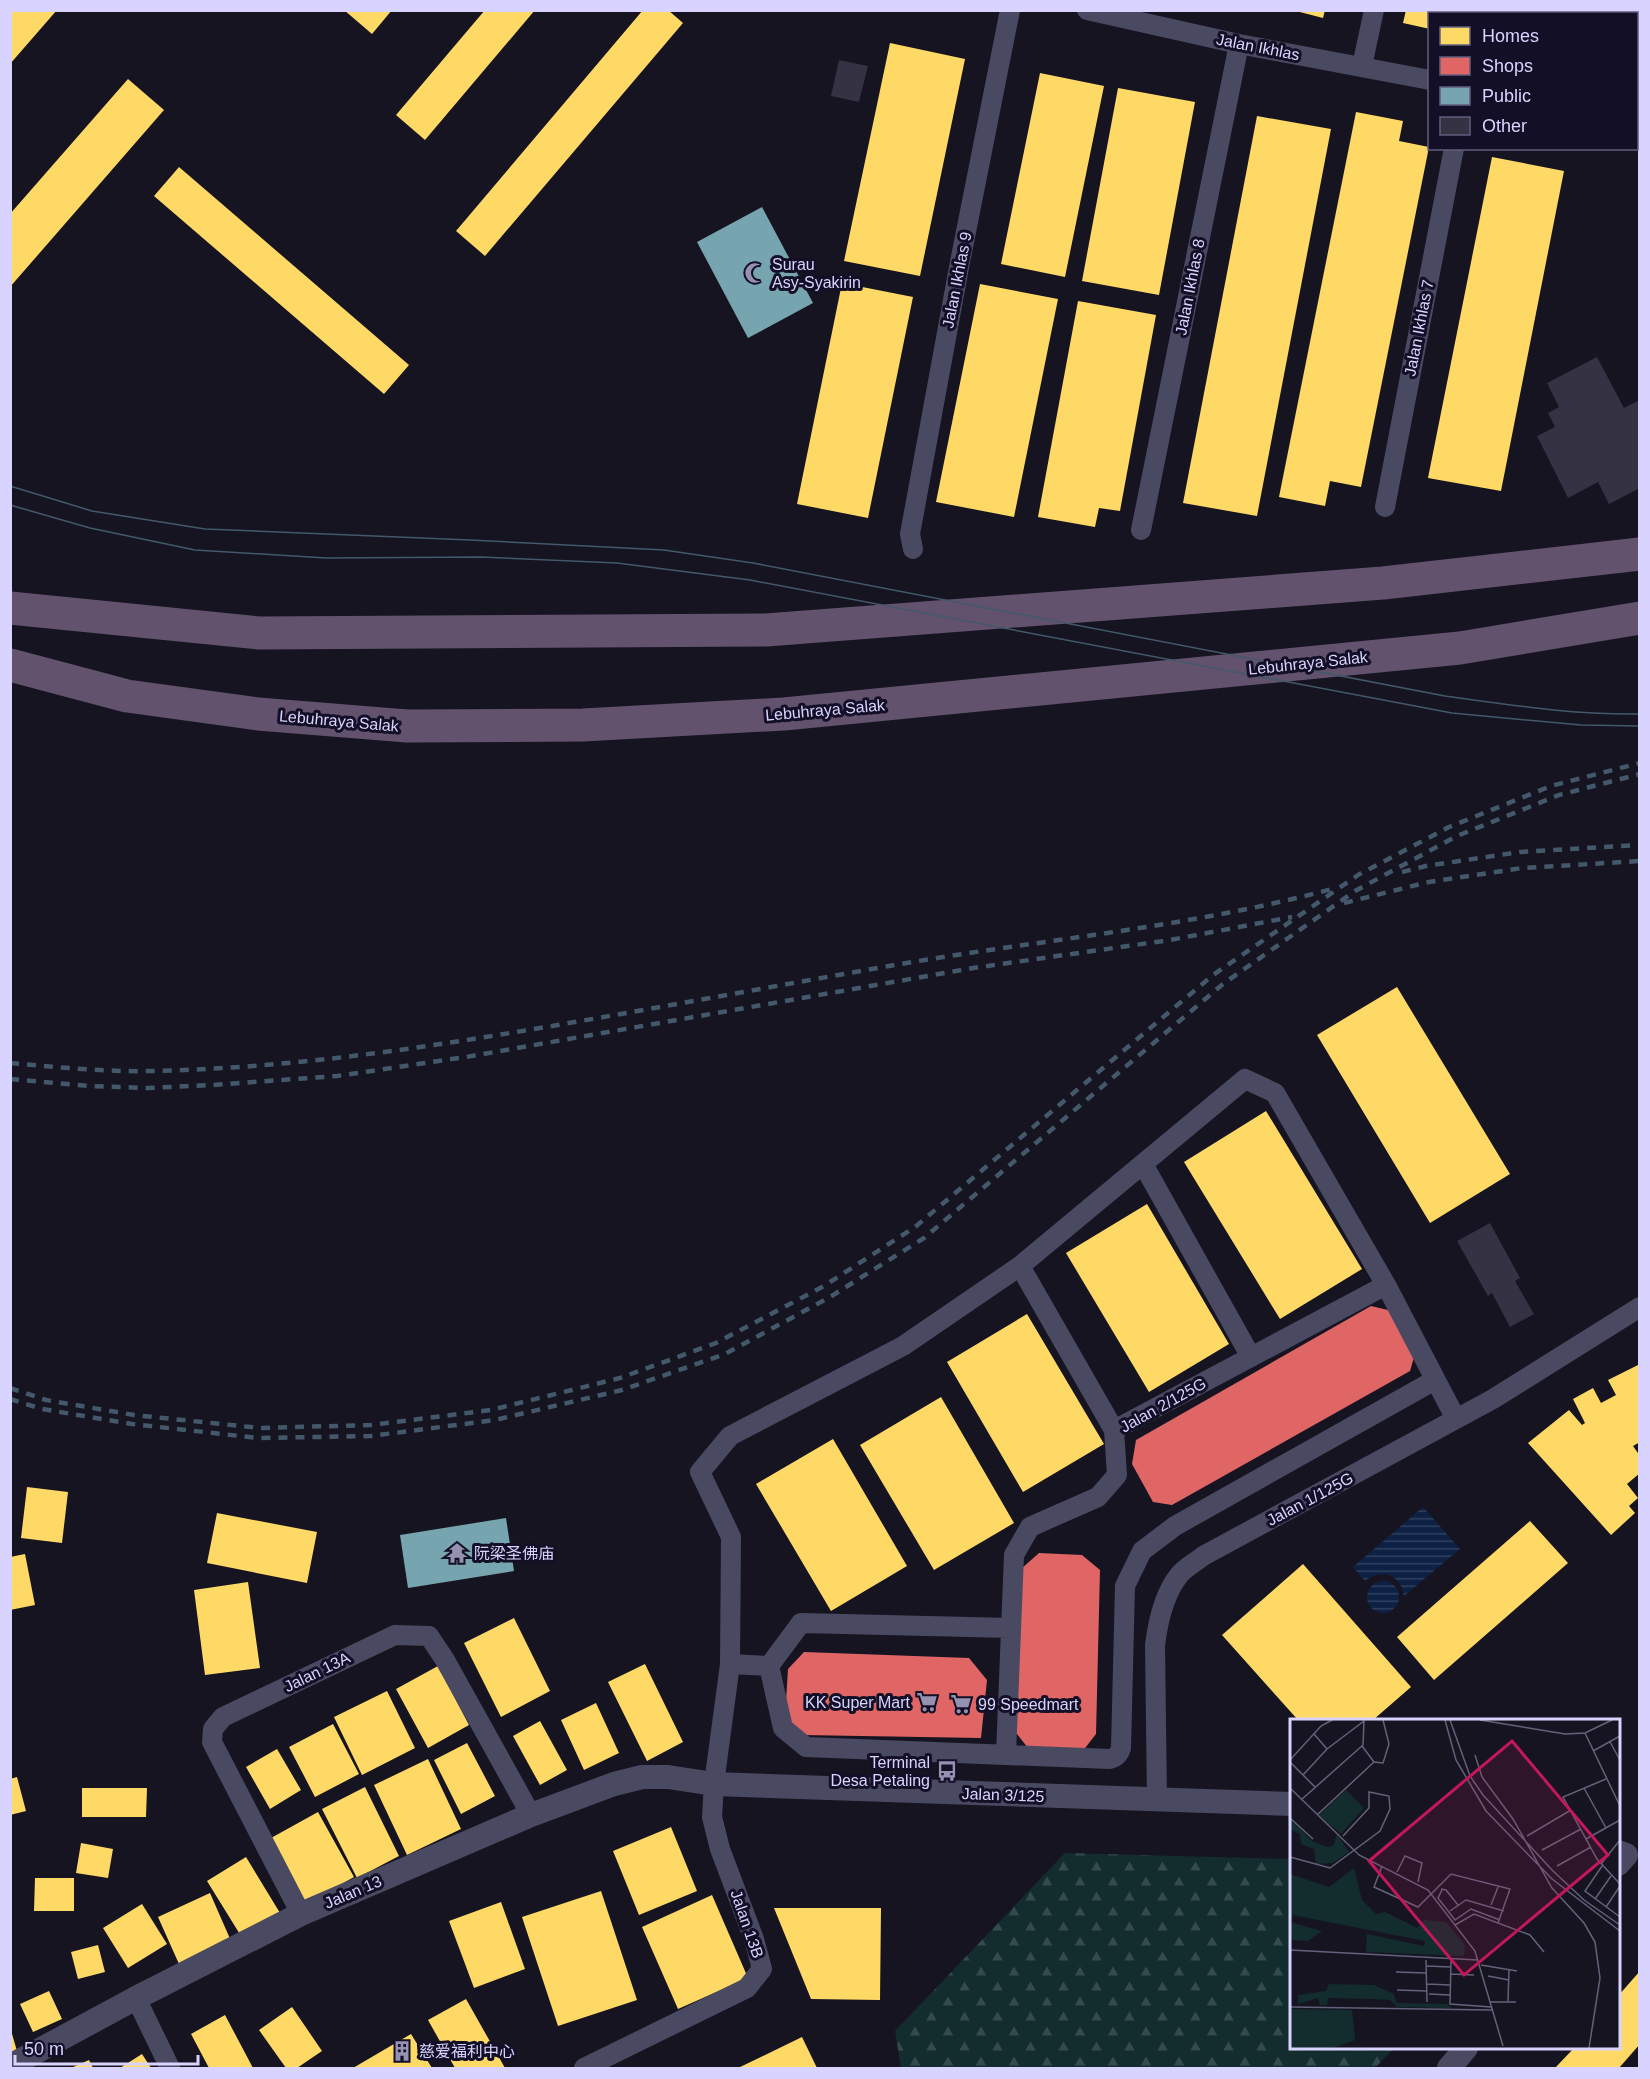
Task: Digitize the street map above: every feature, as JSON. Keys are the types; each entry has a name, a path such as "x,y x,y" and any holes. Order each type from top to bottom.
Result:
{"highway":[{"path":"10,608 259,633 766,630 1383,583 1640,554"},
{"name":"Lebuhraya Salak","path":"10,665 127,696 258,714 407,726 583,724 784,714 1448,649 1640,618"}],"street":[{"name":"Jalan Ikhlas 9","path":"914,549 910,534 960,262 1010,10"},
{"name":"Jalan Ikhlas","path":"1087,10 1239,44 1428,80"},
{"path":"1362,66 1374,10"},
{"name":"Jalan Ikhlas 8","path":"1141,530 1239,44"},
{"name":"Jalan Ikhlas 7","path":"1384,507 1454,150"},
{"path":"714,1784 730,1664 731,1537 700,1472 730,1436 903,1346 1020,1266 1245,1079 1275,1093 1386,1285 1456,1419"},
{"path":"1143,1164 1251,1357"},
{"path":"1020,1266 1114,1430"},
{"name":"Jalan 2/125G","path":"1006,1755 1014,1556 1030,1527 1098,1497 1117,1475 1114,1430 1386,1285"},
{"name":"Jalan 1/125G","path":"1157,1800 1155,1645 1158,1622 1167,1597 1180,1574 1203,1556 1493,1399 1640,1307"},
{"path":"1011,1628 801,1623 769,1665 783,1728 806,1747 1115,1757 1120,1753 1121,1748 1125,1586 1142,1551 1175,1526 1435,1380"},
{"name":"Jalan 13A","path":"301,1914 212,1742 213,1729 222,1717 395,1635 429,1636 445,1660 531,1815"},
{"path":"730,1664 769,1665"},
{"name":"Jalan 13","path":"10,2066 136,1998 301,1914 531,1815 614,1784 642,1777 668,1777 714,1784"},
{"name":"Jalan 3/125","path":"714,1784 1290,1804"},
{"name":"Jalan 13B","path":"584,2068 747,1988 762,1969 754,1939 720,1849 712,1817 714,1784"},
{"path":"136,1998 170,2068"},
{"path":"1449,2068 1465,2049"}],"green space":[{"path":"1065,1853 1290,1859 1290,2049 1393,2049 1375,2068 901,2068 895,2031"}],"water":[{"path":"1423,1507 1460,1549 1404,1596 1399,1583 1390,1575 1378,1574 1365,1581 1353,1567"},
{"path":"1383,1581 1395,1585 1399,1597 1395,1609 1383,1613 1371,1609 1367,1597 1371,1585"}],"building: Homes":[{"path":"10,10 57,10 10,64"},
{"path":"344,10 392,10 372,34"},
{"path":"485,10 535,10 425,140 396,115"},
{"path":"643,10 668,10 683,23 485,256 456,231"},
{"path":"1292,10 1325,10 1323,18"},
{"path":"1406,10 1481,10 1480,12 1428,12 1428,29 1403,23"},
{"path":"890,43 965,59 920,276 844,261"},
{"path":"1040,73 1104,86 1065,277 1001,264"},
{"path":"128,79 164,110 10,287 10,214"},
{"path":"1118,88 1195,102 1159,295 1082,281"},
{"path":"1356,112 1403,121 1399,141 1428,147 1428,150 1361,487 1330,481 1325,506 1279,497"},
{"path":"1257,116 1331,129 1257,516 1183,503"},
{"path":"1492,157 1564,171 1501,491 1428,478"},
{"path":"179,167 409,365 384,394 154,196"},
{"path":"842,283 913,297 868,518 797,504"},
{"path":"980,284 1058,299 1014,517 936,502"},
{"path":"1078,301 1156,315 1120,511 1099,508 1095,527 1038,517"},
{"path":"1397,987 1510,1174 1430,1223 1317,1035"},
{"path":"1266,1111 1362,1269 1280,1319 1184,1162"},
{"path":"1147,1204 1229,1344 1149,1392 1066,1253"},
{"path":"1027,1314 1104,1444 1023,1492 947,1362"},
{"path":"1640,1364 1640,1442 1633,1446 1640,1456 1640,1473 1627,1484 1638,1498 1629,1506 1635,1513 1611,1535 1528,1443 1569,1410 1582,1425 1585,1423 1573,1399 1593,1388 1601,1403 1616,1395 1608,1380"},
{"path":"941,1397 1014,1523 934,1570 860,1445"},
{"path":"833,1439 907,1566 831,1611 756,1484"},
{"path":"27,1487 68,1492 62,1543 21,1538"},
{"path":"217,1513 317,1532 307,1583 207,1563"},
{"path":"1530,1521 1568,1563 1434,1680 1397,1637"},
{"path":"25,1554 35,1605 10,1610 10,1557"},
{"path":"1303,1564 1411,1687 1374,1719 1297,1719 1222,1635"},
{"path":"248,1582 260,1668 205,1675 194,1590"},
{"path":"514,1618 550,1691 501,1717 464,1643"},
{"path":"645,1664 683,1742 647,1761 608,1682"},
{"path":"438,1666 469,1725 428,1748 396,1689"},
{"path":"387,1691 415,1748 362,1775 334,1717"},
{"path":"596,1703 619,1753 584,1770 561,1720"},
{"path":"540,1721 567,1770 540,1785 513,1736"},
{"path":"333,1724 359,1774 315,1797 289,1747"},
{"path":"467,1743 495,1796 461,1814 434,1760"},
{"path":"277,1749 301,1790 270,1809 246,1767"},
{"path":"428,1759 461,1829 407,1855 374,1785"},
{"path":"17,1777 26,1811 10,1815 10,1779"},
{"path":"365,1787 399,1856 357,1878 322,1809"},
{"path":"82,1788 147,1788 146,1817 82,1817"},
{"path":"318,1812 354,1877 306,1904 271,1838"},
{"path":"671,1827 697,1891 639,1915 613,1851"},
{"path":"81,1843 113,1849 108,1878 76,1873"},
{"path":"246,1857 280,1913 241,1936 207,1881"},
{"path":"35,1878 74,1878 74,1911 34,1911"},
{"path":"601,1891 637,2000 558,2026 522,1917"},
{"path":"210,1893 231,1941 179,1964 158,1917"},
{"path":"712,1895 748,1978 678,2009 642,1927"},
{"path":"501,1902 525,1969 474,1988 449,1921"},
{"path":"142,1904 167,1944 128,1968 103,1928"},
{"path":"774,1908 881,1908 880,2000 811,1999"},
{"path":"98,1945 105,1972 78,1979 71,1952"},
{"path":"1640,1971 1640,2044 1619,2068 1555,2068 1573,2049 1620,2049 1620,1994"},
{"path":"49,1991 62,2019 33,2032 20,2004"},
{"path":"466,1999 505,2068 455,2068 428,2020"},
{"path":"292,2007 322,2051 297,2068 286,2068 259,2030"},
{"path":"225,2015 253,2068 209,2068 191,2034"},
{"path":"10,2027 19,2058 10,2060"},
{"name":"慈爱福利中心","path":"411,2034 432,2068 353,2068"},
{"path":"802,2037 817,2068 738,2068"},
{"path":"142,2054 151,2068 120,2068"},
{"path":"89,2060 93,2068 71,2068"}],"building: Shops":[{"path":"1371,1306 1388,1310 1415,1354 1410,1371 1172,1505 1153,1502 1132,1464 1136,1440"},
{"path":"1039,1553 1082,1555 1100,1570 1096,1734 1082,1752 1028,1748 1013,1729 1021,1569"},
{"path":"804,1652 969,1658 987,1680 981,1738 802,1735 785,1717 788,1669"}],"building: Public":[{"name":"Surau Asy-Syakirin","path":"762,207 813,303 748,338 697,242"},
{"name":"阮梁圣佛庙","path":"506,1518 514,1571 408,1588 400,1535"}],"building: Other":[{"path":"839,60 868,66 859,102 831,96"},
{"path":"1597,357 1624,408 1640,400 1640,488 1609,504 1598,482 1568,498 1537,436 1555,427 1548,413 1559,407 1547,383"},
{"path":"1490,1223 1520,1278 1515,1281 1534,1314 1510,1327 1492,1293 1488,1296 1457,1241"}],"tram line":[{"path":"10,486 92,511 205,529 664,550 753,563 1445,696 1566,711 1640,714"},
{"path":"10,505 90,528 195,550 326,558 481,557 617,563 750,580 1452,713 1581,725 1640,726"}],"railway":[{"path":"10,1388 46,1400 134,1415 260,1428 371,1425 491,1410 620,1378 716,1343 824,1286 915,1227 1213,975 1358,875 1449,827 1551,786 1640,763"},
{"path":"10,1399 42,1409 132,1424 258,1438 371,1436 495,1420 622,1390 725,1354 830,1297 924,1238 1223,984 1355,891 1457,836 1559,795 1640,774"},
{"path":"1402,872 1426,866 1520,852 1640,845"},
{"path":"1344,903 1429,882 1522,868 1640,861"},
{"path":"10,1063 98,1070 151,1071 264,1065 376,1053 542,1028 944,957 1167,924 1332,889"},
{"path":"10,1079 89,1086 148,1088 337,1076 466,1057 973,968 1170,940 1292,917"}],"place":[{"name":"Surau Asy-Syakirin","path":"755,273"},
{"name":"阮梁圣佛庙","path":"457,1553"},
{"name":"KK Super Mart","path":"927,1702"},
{"name":"99 Speedmart","path":"961,1704"},
{"name":"Terminal Desa Petaling","path":"947,1771"},
{"name":"慈爱福利中心","path":"402,2051"}]}
